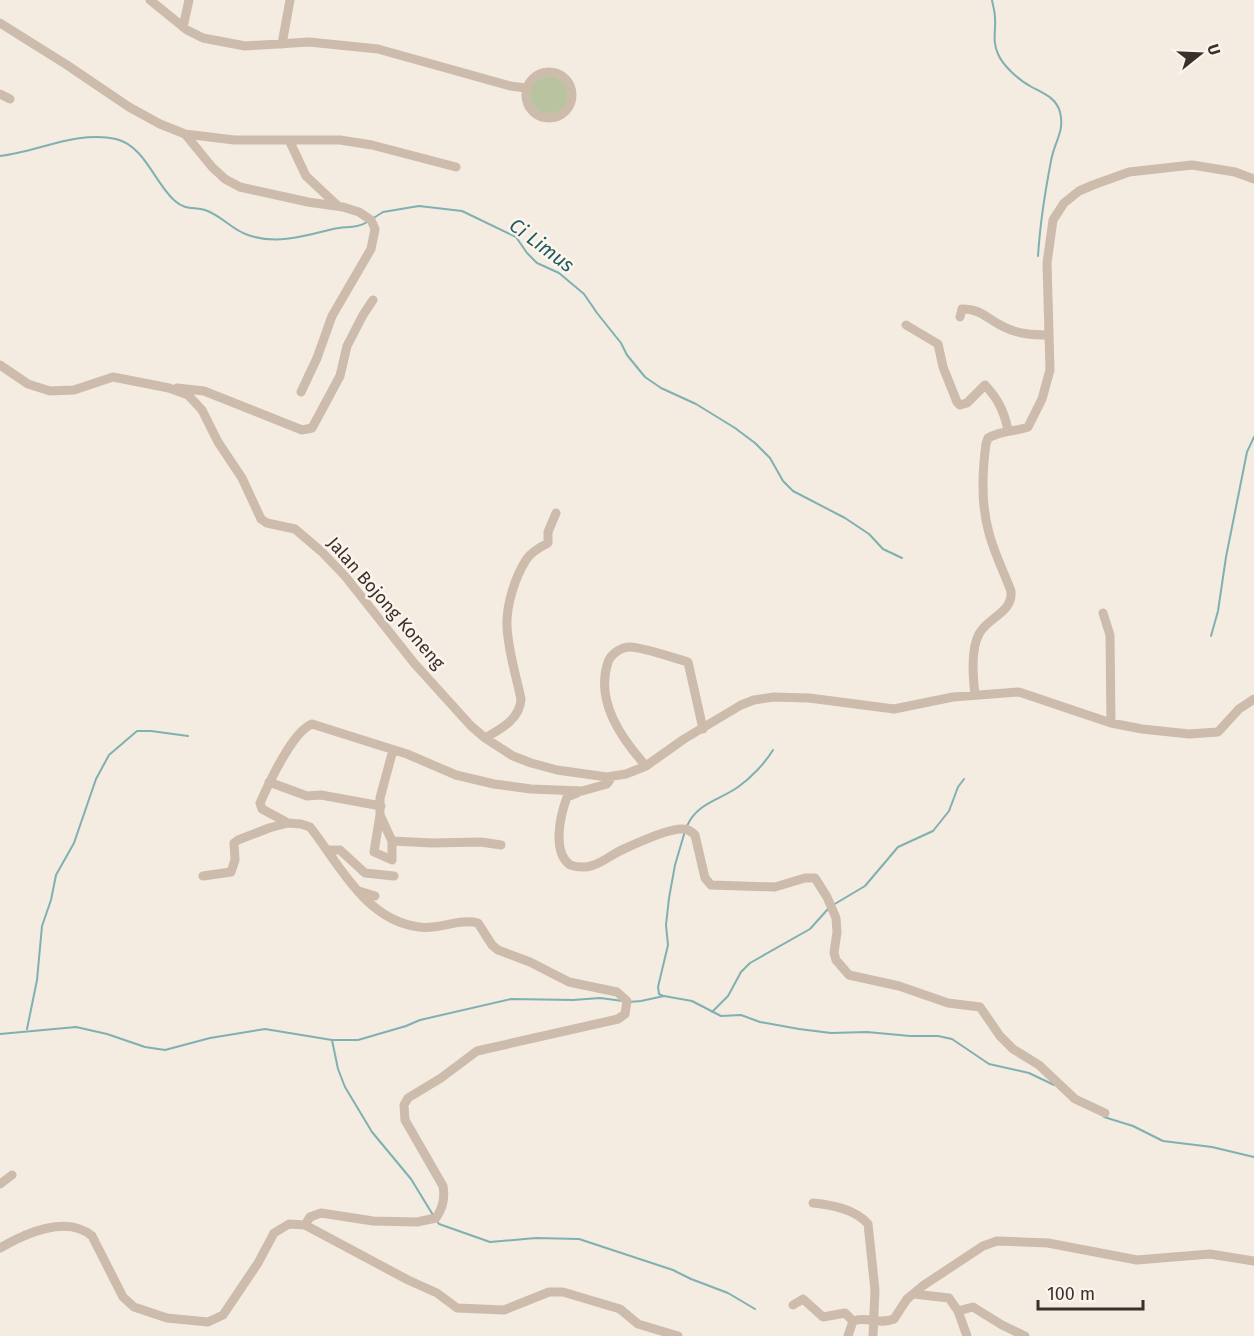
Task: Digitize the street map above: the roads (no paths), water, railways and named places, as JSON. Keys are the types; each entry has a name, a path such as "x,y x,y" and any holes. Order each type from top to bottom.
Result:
{"street":[{"path":"150,0 183,27 203,38 245,46 309,42 378,49 510,86 526,88"},
{"path":"183,27 189,0"},
{"path":"282,44 290,0"},
{"path":"0,23 129,107 160,124 185,134 234,141 340,140 372,145 456,167"},
{"path":"542,73 558,74 570,86 571,102 565,112 556,117 539,116 528,105 526,88 532,78 542,73"},
{"path":"0,94 10,99"},
{"path":"185,134 212,167 225,179 240,187 338,206 359,212 371,220 375,229 371,249 332,316 317,358 301,392"},
{"path":"288,140 306,176 338,206"},
{"path":"975,694 973,671 978,635 1006,608 1012,597 989,534 983,484 987,439 1008,430 1028,427 1042,399 1050,370 1047,263 1050,234 1057,211 1069,198 1093,185 1130,172 1192,165 1235,172 1254,179"},
{"path":"169,388 193,388 204,391 302,429 312,428 340,376 347,346 373,300"},
{"path":"960,317 962,309 972,310 986,314 998,324 1028,335 1049,335"},
{"path":"906,325 938,344 942,363 957,402 960,405 967,403 985,386 996,397 1004,412 1008,430"},
{"name":"Jalan Bojong Koneng","path":"0,365 28,384 50,391 74,390 113,377 169,388 188,395 202,410 218,442 242,478 261,519 295,529 322,552 345,576 414,663 471,726 485,738 513,756 531,763 584,775 612,777 646,766"},
{"path":"485,738 497,732 515,716 520,706 507,624 509,608 526,559 548,543 548,532 556,513"},
{"path":"1102,612 1110,635 1111,723"},
{"path":"703,729 688,662 629,647 619,650 610,658 605,672 607,700 616,726 625,742 646,766 684,739 703,729 741,705 762,698 808,698 894,709 975,694 1019,692 1111,723 1189,734 1215,733 1221,730 1239,709 1254,699"},
{"path":"288,823 262,809 260,803 278,764 300,732 312,724 393,750 456,775 494,784 531,789 582,791"},
{"path":"380,811 392,841 392,861 374,852 382,788 393,750"},
{"path":"612,777 607,783 567,797 562,818 560,848 564,859 570,865 584,867 600,863 625,848 664,833 685,828 691,830 695,835 705,878 711,885 775,887 805,878 815,878 828,897 836,918 834,952 836,960 849,975 899,986 948,1003 980,1007 1013,1049 1039,1065 1075,1099 1106,1113"},
{"path":"269,782 307,796 321,795 380,811"},
{"path":"203,876 231,873 235,860 234,843 237,840 288,823 301,824 310,827 357,891 394,920 412,926 439,927 466,921 478,923 498,950 530,962 569,982 617,992 624,997 626,1007 624,1016 477,1051 447,1075 408,1098 404,1105 405,1120 443,1186 445,1194 443,1205 436,1218 417,1222 373,1221 321,1213 310,1217 305,1225"},
{"path":"392,841 481,842 501,845"},
{"path":"327,850 340,850 365,873 394,876"},
{"path":"357,891 375,897"},
{"path":"0,1184 12,1175"},
{"path":"813,1203 846,1210 864,1219 868,1224 874,1267 873,1336"},
{"path":"0,1248 37,1232 66,1226 83,1229 92,1236 123,1297 134,1307 167,1317 208,1322 217,1320 223,1315 258,1263 274,1233 288,1224 305,1225 437,1293 457,1308 504,1310 549,1292 563,1292 620,1309 638,1324 678,1336"},
{"path":"853,1321 894,1319 907,1299 933,1278 983,1246 1005,1240 1048,1243 1137,1260 1210,1254 1254,1261"},
{"path":"914,1294 949,1298 958,1311 967,1336"},
{"path":"793,1305 803,1299 824,1317 845,1313 853,1321"},
{"path":"958,1311 973,1307 1002,1325 1026,1336"},
{"path":"848,1336 853,1321"}],"waterway":[{"path":"992,0 995,16 995,45 1000,59 1021,80 1052,99 1060,112 1061,125 1052,154 1041,220 1038,256"},
{"name":"Ci Limus","path":"0,156 72,139 87,137 116,139 135,149 168,194 179,204 211,212 248,235 269,239 290,238 359,226 367,222"},
{"name":"Ci Limus","path":"372,219 383,212 419,206 462,211 516,237 537,263 559,273 584,294 645,377 735,428 770,458 783,481 793,491 845,518 869,534 883,549 902,558"},
{"path":"1211,636 1218,611 1226,557 1247,452 1254,437"},
{"path":"27,1029 37,980 42,926 56,875 74,843 96,779 109,755 137,731 188,736"},
{"path":"687,826 691,818 703,807 748,779 773,750"},
{"path":"833,905 865,886 898,847 933,831 949,811 958,787 964,779"},
{"path":"663,996 659,994 658,987 668,945 666,925 669,898 675,865 685,831"},
{"path":"712,1012 728,996 741,972 750,963 810,929 828,909"},
{"path":"629,1002 664,996 692,1001 721,1016 741,1015 760,1022 799,1029 831,1033 867,1032 938,1036 952,1039 989,1064 1029,1073 1054,1085"},
{"path":"0,1034 76,1027 107,1034 145,1047 165,1050 210,1038 265,1029 332,1040 358,1040 420,1020 511,999 600,998 623,1001"},
{"path":"332,1040 338,1069 345,1087 372,1132 411,1179 433,1215"},
{"path":"1104,1117 1133,1126 1163,1141 1212,1147 1254,1157"},
{"path":"436,1220 439,1224 490,1242 536,1238 579,1239 673,1270 728,1293 755,1309"}]}
